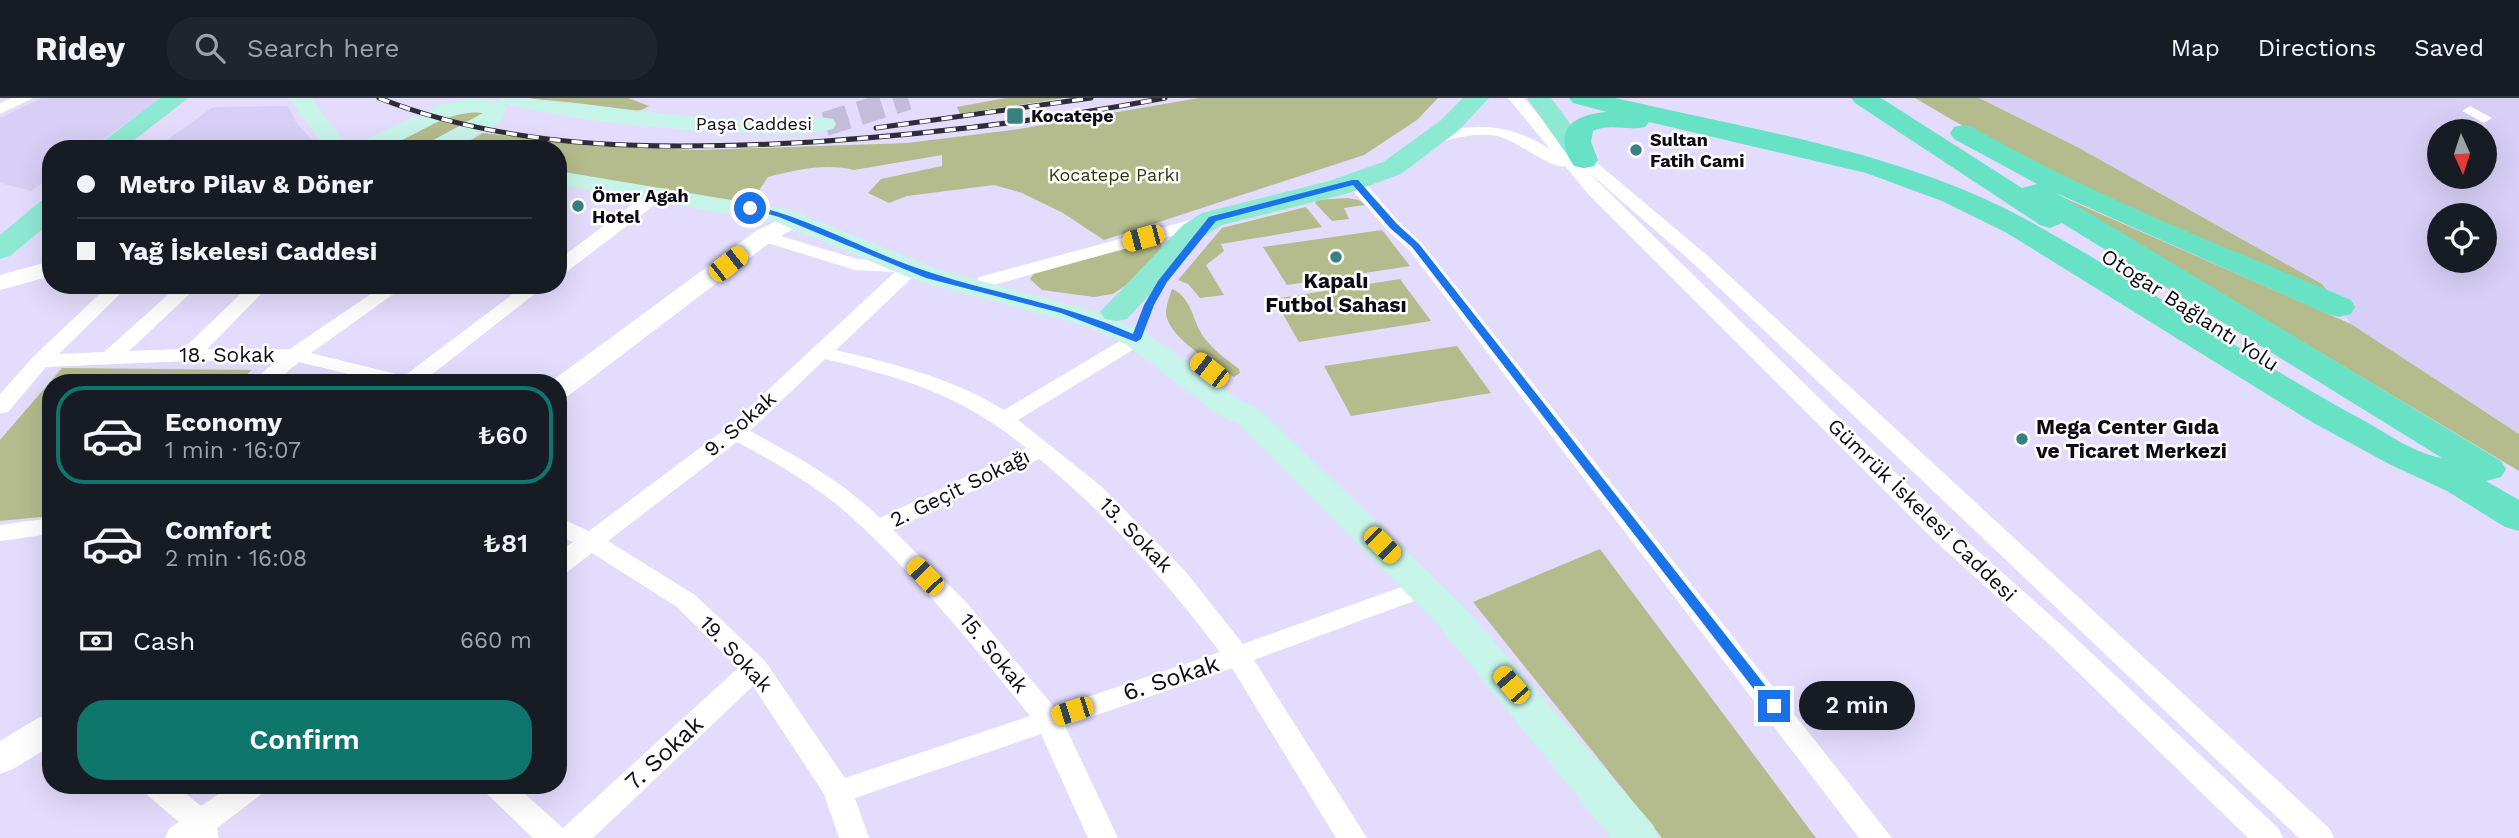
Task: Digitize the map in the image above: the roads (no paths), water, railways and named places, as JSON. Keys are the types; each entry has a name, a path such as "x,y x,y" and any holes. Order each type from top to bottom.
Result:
{"highway":[{"path":"1582,98 1875,167 1952,195 1990,212 2323,413 2402,456 2460,482"},
{"path":"1844,98 2049,231 2204,326 2264,357"},
{"name":"Otogar Bağlantı Yolu","path":"1864,98 2264,357 2519,518"},
{"name":"Otogar Bağlantı Yolu","path":"1883,98 2519,489"},
{"path":"1894,98 1918,114 1935,132"},
{"path":"1907,98 2015,163 2339,307"},
{"path":"1584,168 1576,141 1578,131 1586,123 1641,121 1742,137"}],"main road":[{"path":"300,98 332,140"},
{"path":"380,140 460,98"},
{"name":"Paşa Caddesi","path":"509,98 619,119 765,127 825,124 764,121 657,99"},
{"path":"1131,325 1212,219 1355,182 1392,168 1433,139 1470,108 1477,98"},
{"path":"1539,98 1584,168"},
{"path":"619,119 650,113 661,105 657,99"},
{"path":"1355,182 1407,146 1451,101"},
{"path":"120,140 180,102"},
{"path":"136,140 180,102"},
{"path":"434,114 471,105 495,108 493,117 453,140"},
{"path":"470,131 521,113 580,113"},
{"path":"352,140 385,138"},
{"path":"567,179 750,208 794,219 950,282 1092,319 1131,325"},
{"path":"0,231 42,198"},
{"path":"0,250 42,215"},
{"path":"911,268 986,281 1131,325 1228,407 1248,416 1424,588 1528,705 1637,838"}],"street":[{"path":"0,109 25,98"},
{"path":"1516,98 1584,168 1701,260 2319,838"},
{"path":"1433,139 1472,130 1510,132 1538,146 1562,166 1584,168"},
{"name":"Gümrük İskelesi Caddesi","path":"1584,168 1943,534 2058,637 2268,838"},
{"path":"1355,182 1394,226 1416,246 1877,838"},
{"path":"567,263 659,193"},
{"path":"567,383 764,236 794,219"},
{"path":"986,281 1212,219"},
{"path":"764,236 855,264 911,268"},
{"name":"9. Sokak","path":"567,560 736,432 911,268"},
{"path":"0,283 42,271"},
{"path":"0,407 40,361 111,294"},
{"path":"110,358 180,294"},
{"path":"189,355 252,294"},
{"path":"273,374 295,355 384,294"},
{"path":"421,374 525,294"},
{"path":"1004,419 1131,325"},
{"name":"13. Sokak","path":"820,352 863,360 933,382 971,399 1043,448 1110,506 1176,577 1238,656 1352,838"},
{"name":"18. Sokak","path":"40,361 189,355 295,355 372,374"},
{"name":"15. Sokak","path":"736,432 801,468 856,508 957,608 1048,719 1103,838"},
{"name":"2. Geçit Sokağı","path":"878,528 1043,448"},
{"path":"0,533 42,527"},
{"name":"19. Sokak","path":"567,530 592,542 686,601 755,667 810,746 838,792 854,838"},
{"name":"6. Sokak","path":"838,792 1238,656 1424,588"},
{"name":"7. Sokak","path":"573,838 755,667"},
{"path":"0,759 42,733"},
{"path":"163,794 195,833 242,794"},
{"path":"506,794 553,838"}],"tunnel":[{"path":"825,124 908,98"}],"railway":[{"path":"379,98 431,116 484,129 560,140"},
{"path":"876,128 1091,98"},
{"path":"567,141 648,146 813,142 946,130 1078,113 1165,98"}],"place":[{"name":"Kocatepe","path":"1015,116"},
{"name":"Sultan Fatih Cami","path":"1636,150"},
{"name":"Ömer Agah Hotel","path":"578,206"},
{"name":"Kapalı Futbol Sahası","path":"1336,257"},
{"name":"Mega Center Gıda ve Ticaret Merkezi","path":"2022,439"}],"park label":[{"name":"Kocatepe Parkı","path":"1114,175"}]}
